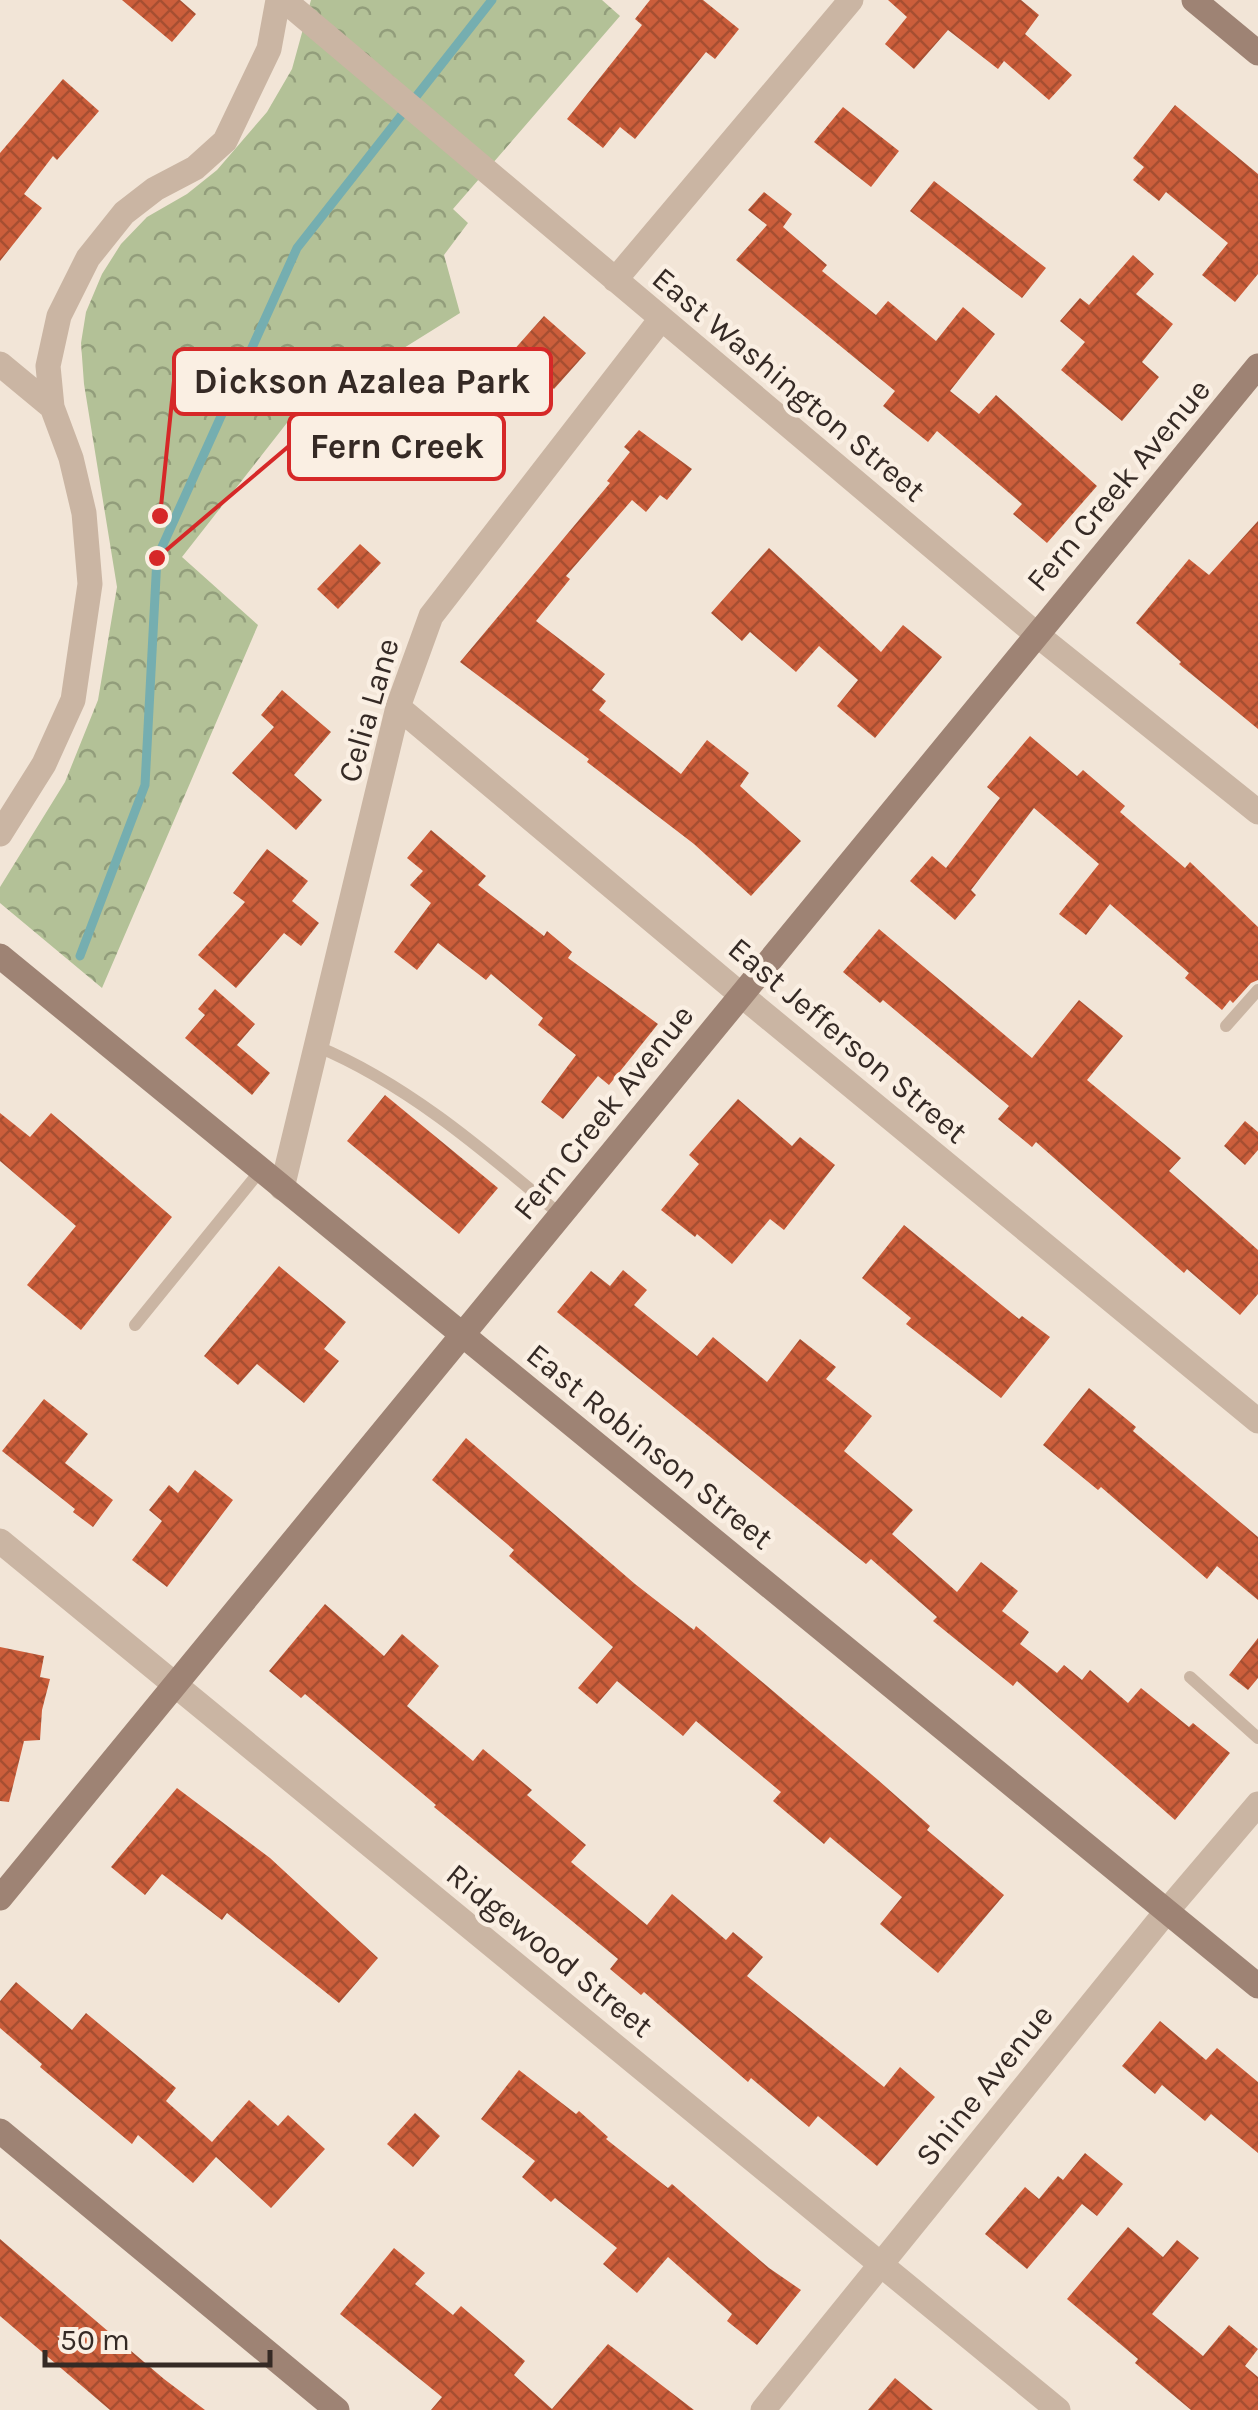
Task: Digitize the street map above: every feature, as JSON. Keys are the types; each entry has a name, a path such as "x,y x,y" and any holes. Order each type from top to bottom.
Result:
{"street":[{"name":"East Washington Street","path":"281,0 1036,634 1258,812"},
{"path":"0,834 44,764 73,700 90,584 84,513 52,408 48,366 59,316 88,258 124,213 155,189 194,168 225,141 269,49 281,0"},
{"path":"615,280 851,0"},
{"path":"1194,0 1258,54"},
{"name":"Celia Lane","path":"282,1188 398,707 431,616 661,319"},
{"path":"0,364 52,408"},
{"name":"Fern Creek Avenue","path":"0,1898 1258,366"},
{"name":"East Jefferson Street","path":"398,707 1258,1421"},
{"name":"East Robinson Street","path":"0,956 1258,1986"},
{"name":"Ridgewood Street","path":"0,1541 1058,2410"},
{"name":"Shine Avenue","path":"763,2410 1258,1804"},
{"path":"0,2131 338,2410"}],"lane":[{"path":"1226,1026 1258,990"},
{"path":"316,1046 354,1062 480,1147 562,1216"},
{"path":"135,1325 260,1171"},
{"path":"1190,1677 1258,1738"}],"green space":[{"path":"311,0 602,0 620,16 453,209 468,223 444,255 460,313 290,419 182,557 258,625 102,988 0,903 0,887 65,782 98,700 117,587 84,384 81,343 86,312 102,274 121,244 147,217 187,194 217,170 267,112 292,69"}],"building":[{"path":"122,0 180,0 196,14 172,42"},
{"path":"650,0 703,0 739,29 715,59 706,52 635,139 620,127 603,148 567,119 642,25 635,19"},
{"path":"888,0 1021,0 1039,15 1025,34 1072,75 1049,100 1004,61 998,69 948,30 914,69 885,44 907,17"},
{"path":"63,79 99,111 57,160 53,156 24,194 42,208 0,261 0,153"},
{"path":"1175,105 1258,174 1258,274 1235,302 1202,275 1228,243 1166,192 1159,201 1133,180 1144,167 1133,158"},
{"path":"843,107 899,151 871,187 814,142"},
{"path":"934,181 1046,268 1022,298 910,211"},
{"path":"764,192 792,214 783,227 827,265 822,271 876,315 888,301 936,341 963,307 995,334 950,391 979,414 996,395 1097,486 1047,543 1013,514 1022,504 937,431 928,442 883,406 895,391 736,260 767,225 748,210"},
{"path":"1133,255 1154,274 1136,294 1173,324 1142,362 1159,377 1122,421 1061,370 1085,342 1060,321 1080,298 1089,305"},
{"path":"544,316 586,353 554,389 538,376 523,392 497,369"},
{"path":"475,357 500,379 462,421 425,389 445,366 458,377"},
{"path":"639,430 692,469 667,500 660,495 646,512 632,500 566,576 570,579 536,621 605,674 592,690 606,701 599,710 681,774 707,740 749,773 740,786 801,841 751,896 694,844 587,762 589,759 460,662 610,483 607,481 630,452 624,447"},
{"path":"1258,521 1258,729 1136,623 1189,559 1209,575"},
{"path":"360,544 381,563 338,609 317,589"},
{"path":"769,548 881,652 903,625 942,657 875,738 837,706 858,680 819,646 796,672 750,632 742,641 711,613"},
{"path":"282,690 331,732 294,775 322,800 296,830 232,773 274,727 261,715"},
{"path":"1030,736 1077,776 1083,770 1125,806 1120,812 1185,868 1190,862 1258,927 1258,980 1233,1003 1230,1000 1222,1010 1185,978 1189,973 1110,904 1086,935 1059,914 1099,864 1034,808 971,890 976,895 955,920 910,881 932,856 946,868 1000,798 987,787"},
{"path":"431,830 486,876 478,885 544,936 547,931 572,952 568,958 658,1024 609,1085 598,1076 563,1119 541,1102 576,1055 538,1025 543,1018 491,974 486,980 438,943 417,970 394,952 431,903 410,885 423,871 407,858"},
{"path":"267,849 308,881 292,901 319,923 301,946 284,933 236,988 198,955 245,902 233,893"},
{"path":"879,929 1032,1058 1079,1000 1123,1036 1087,1080 1181,1158 1169,1171 1258,1250 1258,1294 1240,1315 1187,1269 1184,1273 1036,1142 1032,1147 998,1119 1009,1106 883,1000 880,1003 843,972"},
{"path":"215,989 255,1024 237,1045 270,1073 252,1095 185,1038 205,1015 198,1009"},
{"path":"385,1095 498,1188 459,1234 347,1141"},
{"path":"738,1099 792,1146 800,1137 835,1165 784,1230 770,1219 732,1264 661,1210 699,1164 689,1155"},
{"path":"0,1113 30,1137 51,1113 172,1217 81,1330 27,1285 76,1226 0,1161"},
{"path":"1245,1121 1258,1132 1258,1150 1245,1165 1224,1146"},
{"path":"904,1225 1019,1319 1022,1316 1050,1337 1001,1398 906,1324 911,1318 862,1278"},
{"path":"279,1266 346,1322 324,1349 339,1361 304,1403 257,1364 238,1385 204,1356"},
{"path":"623,1270 647,1290 634,1305 697,1356 713,1337 767,1382 800,1339 836,1367 826,1379 872,1416 844,1451 913,1510 892,1534 957,1592 981,1562 1018,1591 1002,1611 1029,1632 1020,1644 1057,1673 1064,1665 1082,1680 1090,1670 1128,1703 1141,1688 1189,1727 1193,1723 1230,1753 1175,1820 1017,1681 1013,1686 933,1621 937,1617 871,1559 866,1564 557,1312 591,1271 610,1286"},
{"path":"1089,1388 1136,1427 1133,1431 1258,1537 1258,1600 1217,1566 1207,1579 1101,1487 1098,1490 1043,1445"},
{"path":"44,1399 88,1434 65,1463 113,1500 93,1527 2,1451"},
{"path":"466,1438 635,1584 694,1630 696,1626 878,1780 930,1826 927,1830 1004,1895 938,1973 880,1924 902,1897 830,1837 824,1844 773,1801 781,1792 696,1721 683,1736 617,1681 597,1704 578,1688 613,1647 509,1556 514,1550 432,1480"},
{"path":"195,1470 233,1500 167,1587 132,1560 162,1521 149,1510 169,1485 178,1493"},
{"path":"325,1604 384,1656 402,1634 439,1666 407,1706 473,1761 483,1749 532,1790 527,1795 586,1845 571,1862 647,1925 672,1894 726,1940 733,1932 763,1957 747,1976 884,2087 900,2067 935,2097 877,2166 818,2116 809,2127 751,2078 748,2082 644,1992 641,1995 610,1969 618,1959 305,1694 301,1698 269,1671"},
{"path":"1258,1638 1258,1678 1248,1690 1229,1675"},
{"path":"0,1647 44,1656 40,1677 50,1679 40,1740 24,1741 9,1802 0,1801"},
{"path":"177,1788 270,1858 378,1958 339,2003 227,1913 222,1920 162,1874 145,1895 111,1867"},
{"path":"16,1982 72,2030 86,2013 176,2088 166,2101 212,2142 249,2100 278,2126 288,2115 325,2149 271,2208 216,2157 193,2183 138,2135 132,2144 0,2028 0,2001"},
{"path":"1160,2021 1206,2060 1217,2048 1258,2082 1258,2153 1211,2114 1205,2121 1162,2085 1155,2094 1122,2066"},
{"path":"519,2070 576,2114 579,2111 606,2139 668,2188 672,2184 769,2268 801,2290 757,2345 727,2321 732,2314 668,2257 637,2293 603,2264 617,2248 522,2177 535,2161 481,2119"},
{"path":"415,2113 440,2136 413,2167 387,2144"},
{"path":"1085,2153 1123,2184 1097,2216 1082,2204 1027,2269 985,2234 1025,2187 1039,2199 1058,2176 1063,2180"},
{"path":"1128,2227 1163,2257 1177,2240 1199,2258 1152,2314 1203,2356 1229,2325 1258,2349 1245,2366 1258,2377 1258,2410 1191,2410 1067,2299"},
{"path":"0,2239 205,2410 110,2410 0,2316"},
{"path":"394,2248 425,2273 415,2284 453,2315 461,2306 525,2361 514,2375 552,2409 608,2344 694,2410 431,2410 442,2397 340,2314"},
{"path":"895,2378 933,2410 868,2410"}],"waterway":[{"path":"80,956 145,785 157,558 297,248 492,0"}],"place":[{"name":"Dickson Azalea Park","path":"160,516"},
{"name":"Fern Creek","path":"157,558"}]}
